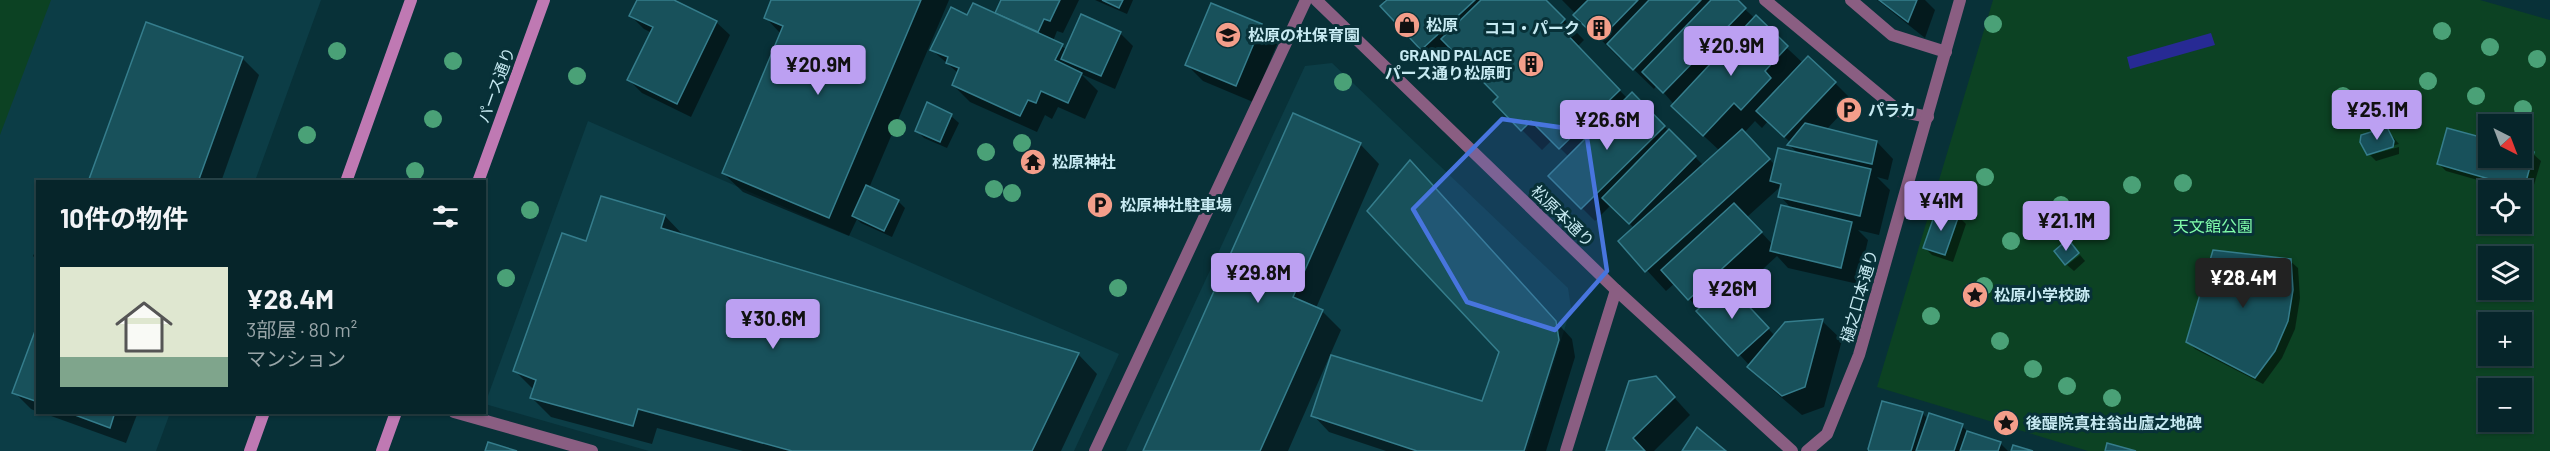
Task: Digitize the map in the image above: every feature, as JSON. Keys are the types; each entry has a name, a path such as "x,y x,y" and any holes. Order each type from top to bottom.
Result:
{"street":[{"path":"347,180 411,0"},
{"name":"パース通り","path":"479,180 544,0"},
{"path":"1095,451 1306,0"},
{"name":"松原本通り","path":"1316,0 1616,290 1792,451"},
{"path":"1765,0 1899,111 1928,117"},
{"path":"1851,0 1892,35 1946,52"},
{"name":"樋之口本通り","path":"1807,451 1827,434 1859,355 1960,0"},
{"path":"1566,451 1616,290"},
{"path":"250,451 263,414"},
{"path":"382,451 395,414"},
{"path":"461,414 592,451"}],"highlighted area":[{"path":"1502,119 1586,131 1607,271 1555,330 1467,302 1413,209"}],"shaded area":[{"path":"0,0 321,0 255,180 36,180 36,414 170,414 156,451 0,451"},
{"path":"2211,33 2215,45 2130,69 2127,57"},
{"path":"1332,63 1568,288 1571,308 1527,451 1126,451 1305,66"},
{"path":"588,121 1119,354 1074,451 649,451 486,404"}],"green space":[{"path":"0,0 51,0 0,135"},
{"name":"天文館公園","path":"1993,0 2480,0 2550,20 2550,451 2088,451 1877,387"}],"building":[{"path":"637,0 674,0 717,21 677,104 627,80 653,27 629,16"},
{"path":"771,0 921,0 829,218 722,173 783,26 764,18"},
{"path":"1001,0 1060,0 1050,21 1044,19 1038,32 995,13"},
{"path":"1102,0 1123,0 1119,8"},
{"path":"1387,0 1475,0 1421,50 1380,6"},
{"name":"GRAND PALACE パース通り松原町","path":"1481,0 1546,0 1565,19 1559,26 1620,90 1559,149 1531,121 1521,131 1493,102 1498,97 1441,39"},
{"name":"ココ・パーク","path":"1588,0 1638,0 1599,40 1573,15"},
{"path":"1649,0 1701,0 1633,70 1607,44"},
{"path":"1711,0 1738,0 1746,8 1663,93 1642,72"},
{"path":"1879,0 1917,0 1908,22"},
{"path":"973,3 1063,44 1055,60 1082,73 1068,103 1041,91 1036,103 1028,100 1020,116 952,85 959,68 946,63 948,57 930,50 951,7 967,15"},
{"path":"1211,3 1262,24 1236,86 1185,65"},
{"path":"1081,14 1121,32 1101,76 1061,59"},
{"path":"1756,15 1788,46 1765,71 1771,78 1741,110 1734,103 1703,136 1671,106"},
{"path":"146,22 243,57 199,180 89,180"},
{"path":"1808,56 1836,82 1784,137 1756,111"},
{"path":"1632,92 1665,126 1581,209 1548,176"},
{"path":"927,102 952,114 940,142 915,131"},
{"path":"1293,113 1361,143 1293,297 1323,310 1260,451 1143,451"},
{"path":"1805,123 1877,141 1872,164 1787,145"},
{"path":"2387,127 2394,141 2393,147 2367,155 2360,142 2361,135"},
{"path":"2447,128 2478,136 2478,168 2530,168 2526,180 2493,180 2437,164"},
{"path":"1669,129 1696,156 1629,224 1602,198"},
{"path":"1742,129 1770,159 1645,272 1618,241"},
{"path":"1778,148 1871,169 1860,216 1778,197 1781,184 1770,181"},
{"path":"1410,160 1556,321 1559,340 1524,451 1417,451 1311,416 1331,355 1482,401 1499,352 1367,211"},
{"path":"866,185 899,200 884,231 852,216"},
{"path":"601,196 665,215 661,228 1079,353 1032,451 792,451 638,409 633,426 530,398 536,380 513,371 562,233 586,241"},
{"path":"1734,203 1762,232 1688,300 1661,270"},
{"path":"1781,205 1852,222 1841,268 1770,251"},
{"path":"1937,208 1959,215 1945,255 1923,248"},
{"path":"2068,239 2079,253 2065,265 2054,251"},
{"path":"2213,250 2291,259 2293,290 2288,321 2275,351 2255,378 2186,342"},
{"path":"1727,283 1769,328 1738,356 1696,311"},
{"path":"1823,319 1805,387 1782,396 1747,367 1785,322"},
{"path":"36,328 36,401 12,393"},
{"path":"1656,376 1675,397 1633,438 1645,451 1606,451 1629,381"},
{"path":"1882,401 1923,412 1911,451 1869,451"},
{"path":"1929,413 1963,424 1954,451 1916,451"},
{"path":"72,414 114,414 110,428"},
{"path":"1697,427 1726,451 1682,451"},
{"path":"1967,431 2001,442 1998,451 1960,451"},
{"path":"488,442 517,451 485,451"},
{"path":"2107,443 2136,451 2105,451"},
{"path":"2013,445 2033,451 2011,451"}],"place":[{"name":"松原","path":"1407,25"},
{"name":"ココ・パーク","path":"1599,28"},
{"name":"松原の杜保育園","path":"1228,35"},
{"name":"GRAND PALACE パース通り松原町","path":"1531,64"},
{"name":"パラカ","path":"1849,110"},
{"name":"松原神社","path":"1033,162"},
{"name":"松原神社駐車場","path":"1100,205"},
{"name":"松原小学校跡","path":"1975,295"},
{"name":"後醍院真柱翁出廬之地碑","path":"2006,423"}]}
